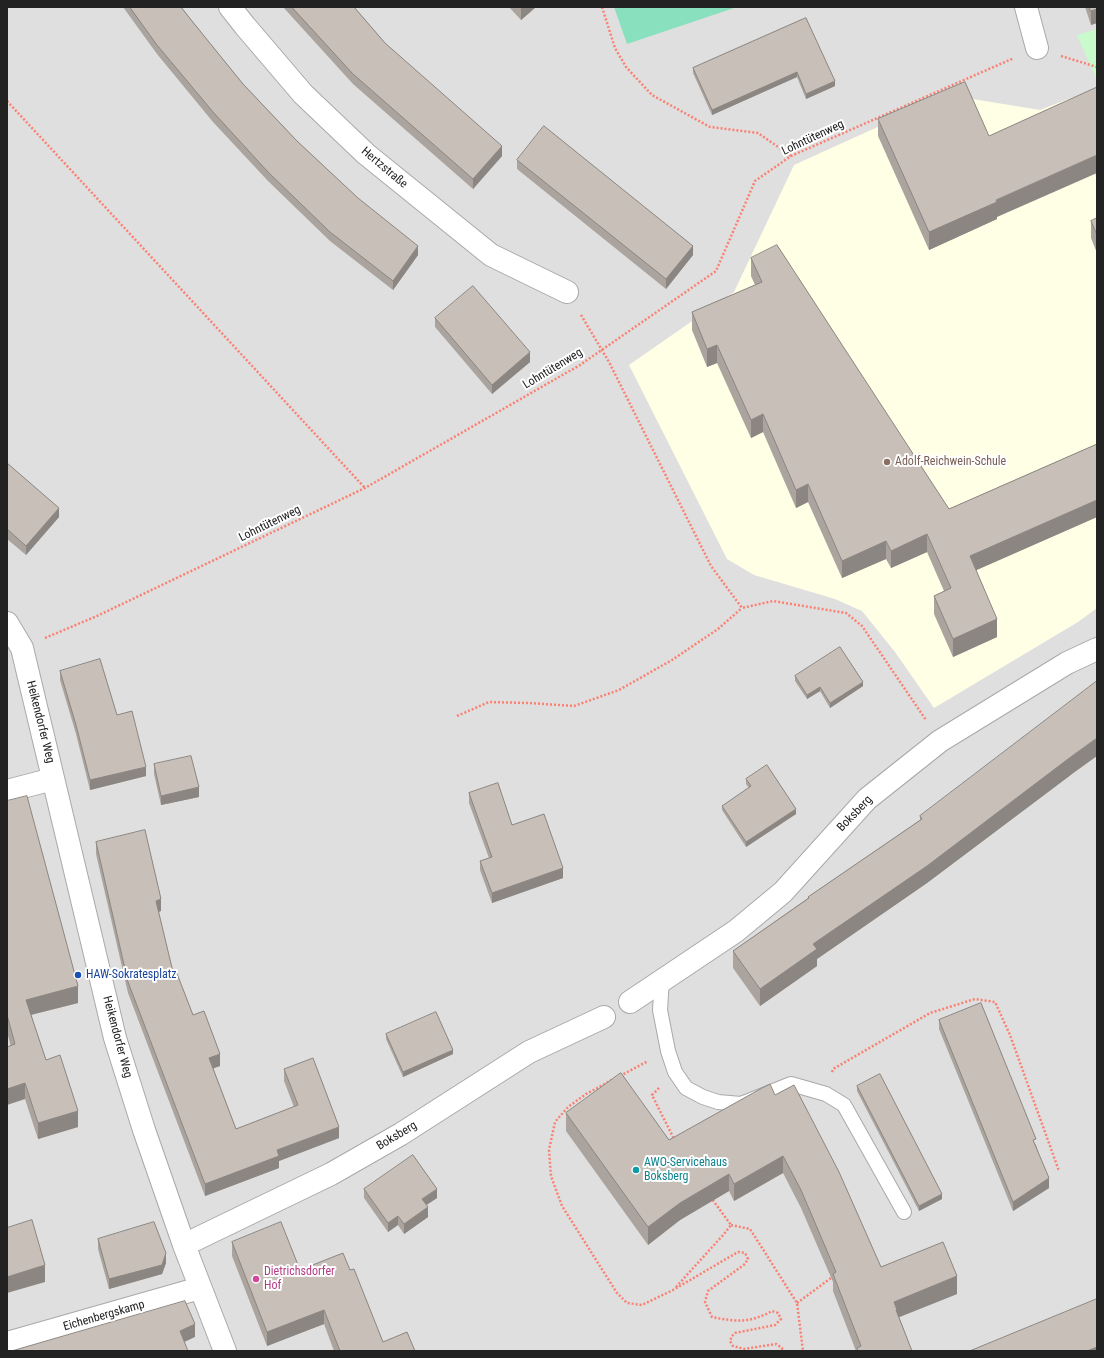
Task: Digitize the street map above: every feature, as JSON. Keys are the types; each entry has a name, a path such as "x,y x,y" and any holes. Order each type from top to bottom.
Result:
{"street":[{"name":"Hertzstraße","path":"230,7 303,94 366,154 491,255 567,292"},
{"path":"1026,7 1037,48"},
{"name":"Heikendorfer Weg","path":"7,623 22,648 115,1038 144,1130 184,1245 225,1351"},
{"name":"Boksberg","path":"630,1002 662,979 736,931 783,892 867,799 940,741 1067,663 1097,649"},
{"path":"7,791 54,779"},
{"name":"Boksberg","path":"184,1245 331,1174 401,1134 529,1052 604,1017"},
{"name":"Eichenbergskamp","path":"7,1343 200,1288"}],"lane":[{"path":"662,979 660,1010 668,1051 675,1072 686,1088 718,1102 741,1104 792,1084 826,1094 844,1105 904,1212"}],"path":[{"path":"602,7 615,48 626,67 652,95 710,127 758,133 791,156"},
{"path":"1037,48 1097,68"},
{"name":"Lohntütenweg","path":"22,648 97,616 365,488 580,365 716,271 755,181 791,156 1037,48"},
{"path":"7,101 365,488"},
{"path":"567,292 609,362 711,566 742,608"},
{"path":"457,716 489,702 574,706 619,690 678,656 718,629 742,608 773,601 846,613 862,626 940,741"},
{"path":"826,1094 833,1069 930,1013 975,999 995,1002 1010,1035 1059,1171"},
{"path":"668,1051 586,1094 568,1107 555,1122 549,1150 551,1176 562,1206 617,1293 627,1304 642,1305 673,1290 738,1252 745,1253 748,1259 745,1264 708,1291 705,1302 712,1317 733,1322 758,1318 772,1311 778,1313 781,1319 775,1325 735,1333 730,1341 733,1346 744,1349 776,1344 782,1348 782,1351"},
{"path":"675,1072 652,1095 675,1140"},
{"path":"709,1194 731,1225 750,1229 797,1302 802,1351"},
{"path":"673,1290 731,1225"},
{"path":"797,1302 831,1278"}],"shaded area":[{"path":"7,7 1097,7 1097,1351 7,1351"},
{"name":"Adolf-Reichwein-Schule","path":"1097,88 1097,173 1095,174 1097,179 1097,608 1078,622 934,708 895,652 862,611 835,599 754,575 727,559 629,365 734,292 794,165 948,95 1040,110"}],"green space":[{"path":"614,7 737,7 627,44"},
{"path":"1097,29 1097,80 1077,35"}],"building":[{"path":"130,7 181,7 243,84 297,141 358,198 418,246 393,281 330,232 268,172 213,112 157,45"},
{"path":"292,7 354,7 385,43 502,146 473,179 353,74"},
{"path":"1089,7 1097,7 1097,9 1091,11"},
{"path":"806,18 835,81 806,94 797,72 712,110 693,68"},
{"path":"965,82 989,136 1097,87 1097,155 929,232 878,119"},
{"path":"544,126 693,246 666,279 517,160"},
{"path":"1097,218 1097,235 1091,221"},
{"path":"777,245 949,509 1097,444 1097,500 970,556 997,619 953,639 934,596 951,588 927,534 891,551 886,541 842,561 808,484 796,490 763,414 751,420 717,345 707,349 692,312 762,282 751,258"},
{"path":"473,286 530,352 492,385 435,318"},
{"path":"7,463 59,508 26,546 7,529"},
{"path":"840,647 863,682 830,703 820,687 807,695 795,676"},
{"path":"100,659 117,715 132,711 146,767 90,780 60,671"},
{"path":"1097,681 1097,738 927,866 813,944 817,949 760,989 733,951 809,898 808,897 922,819 920,816"},
{"path":"191,756 199,787 161,796 154,764"},
{"path":"767,765 796,809 746,842 722,806 751,786 746,779"},
{"path":"498,783 512,825 544,814 563,868 492,893 480,861 492,857 469,793"},
{"path":"27,796 78,986 26,1000 46,1060 60,1055 78,1111 38,1123 25,1083 7,1089 7,1047 15,1044 7,1015 7,801"},
{"path":"145,830 161,899 156,901 173,972 176,971 193,1015 204,1011 220,1054 209,1058 236,1129 298,1105 284,1069 313,1058 339,1127 277,1150 279,1156 205,1184 128,982 96,842"},
{"path":"981,1003 1036,1139 1033,1140 1049,1178 1013,1202 939,1020"},
{"path":"436,1012 453,1050 403,1072 386,1034"},
{"path":"621,1073 669,1140 770,1084 775,1095 794,1085 839,1172 881,1267 943,1242 957,1276 894,1302 912,1351 858,1351 857,1348 861,1346 833,1274 836,1272 801,1190 783,1156 734,1184 729,1174 680,1203 648,1227 566,1113"},
{"path":"880,1074 942,1194 919,1206 857,1086"},
{"path":"413,1155 437,1189 422,1199 428,1207 404,1224 398,1216 388,1223 364,1189"},
{"path":"32,1220 45,1265 7,1277 7,1228"},
{"path":"154,1222 166,1253 162,1265 109,1279 98,1239"},
{"path":"281,1222 300,1270 343,1253 350,1270 354,1269 383,1342 407,1332 415,1351 340,1351 324,1310 267,1332 232,1242"},
{"path":"1097,1299 1097,1347 1087,1351 970,1351"},
{"path":"185,1301 195,1324 180,1331 188,1351 12,1351"}],"place":[{"name":"Adolf-Reichwein-Schule","path":"887,462"},
{"name":"HAW-Sokratesplatz","path":"78,975"},
{"name":"AWO-Servicehaus Boksberg","path":"636,1170"},
{"name":"Dietrichsdorfer Hof","path":"256,1279"}]}
